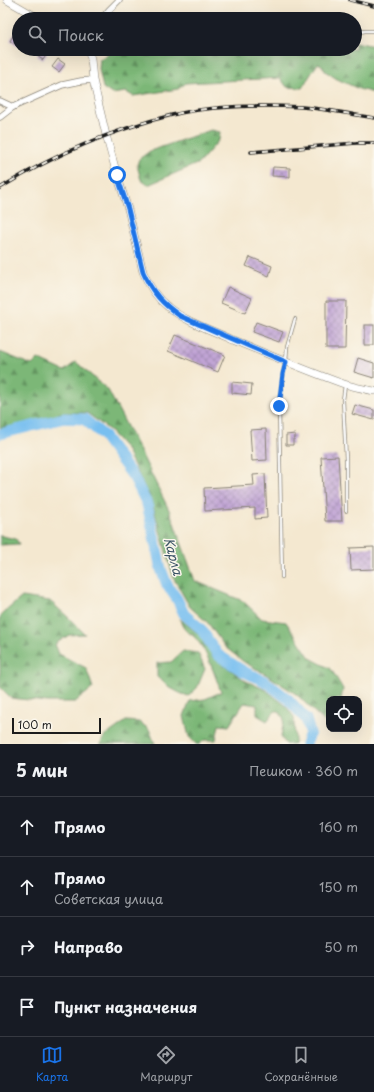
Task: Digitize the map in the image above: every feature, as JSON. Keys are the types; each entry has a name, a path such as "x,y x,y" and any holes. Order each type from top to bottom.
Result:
{"street":[{"path":"7,0 28,12"},
{"path":"107,12 119,0"},
{"path":"90,56 93,80 106,135 128,209 143,272 156,295 167,307 180,316 286,362 346,384 374,392"},
{"path":"0,117 14,107 62,85 93,80"},
{"path":"0,101 14,107"}],"lane":[{"path":"362,32 374,31"},
{"path":"282,578 279,406 287,347 295,319"},
{"path":"346,384 343,400 346,460 346,511"}],"green space":[{"path":"362,43 374,46 374,93 359,89 337,79 325,71 322,65 318,63 302,88 287,87 280,78 186,83 178,89 133,96 126,92 112,94 103,88 99,69 100,59 105,56 362,56"},
{"path":"211,130 220,132 219,140 199,163 148,185 141,180 137,165 139,159 150,151"},
{"path":"0,352 32,365 38,359 64,371 76,362 108,390 170,512 195,581 243,601 262,619 286,622 310,658 331,669 343,689 342,696 326,696 326,722 296,694 244,662 225,647 208,623 190,607 174,579 152,503 126,449 108,429 87,413 64,413 16,427 0,428"},
{"path":"0,534 2,536 16,539 19,544 0,545"},
{"path":"22,597 50,601 85,634 69,635 55,644 59,654 86,668 93,688 75,702 47,702 11,698 0,687 0,618 2,614"},
{"path":"180,619 200,635 216,659 246,681 266,690 285,705 294,717 294,744 286,744 281,737 284,719 279,711 275,711 267,721 257,715 257,705 244,703 229,726 219,725 216,740 204,740 200,744 196,744 189,737 184,716 190,701 205,699 221,692 205,651 197,640 183,627"},
{"path":"183,651 198,653 205,669 197,688 189,696 175,691 157,677 157,663 171,662"},
{"path":"126,721 139,722 149,729 155,744 100,744 105,736"}],"building":[{"path":"37,56 46,56 43,60"},
{"path":"58,59 65,64 59,72 52,67"},
{"path":"273,167 290,168 290,177 272,176"},
{"path":"250,257 272,266 269,276 246,266"},
{"path":"228,287 252,298 245,313 221,303"},
{"path":"326,301 346,301 345,349 326,349"},
{"path":"256,322 283,332 279,342 252,332"},
{"path":"365,325 374,325 374,345 365,345"},
{"path":"175,335 225,355 218,372 168,351"},
{"path":"358,358 374,363 374,378 354,372"},
{"path":"232,382 252,384 251,395 232,393"},
{"path":"355,405 374,410 374,420 352,414"},
{"path":"266,429 267,460 252,461 250,430"},
{"path":"295,434 293,445 286,445 286,435"},
{"path":"338,456 342,521 325,521 321,457"},
{"path":"265,474 267,518 255,519 255,508 205,511 204,488 254,485 253,475"},
{"path":"374,547 374,569 351,570 350,548"}],"waterway":[{"name":"Карла","path":"0,434 64,418 84,419 103,435 134,478 147,504 161,569 167,585 177,599 184,614 201,629 218,655 243,671 266,682 288,699 306,719 310,732 306,744"}],"railway":[{"path":"350,0 374,6"},
{"path":"0,188 62,154 105,136 149,121 204,109 237,106 286,106 320,109 374,118"},
{"path":"251,152 356,143 374,143"}],"route":[{"path":"117,175 128,209 143,272 156,295 167,307 180,316 286,362 279,406"}]}
